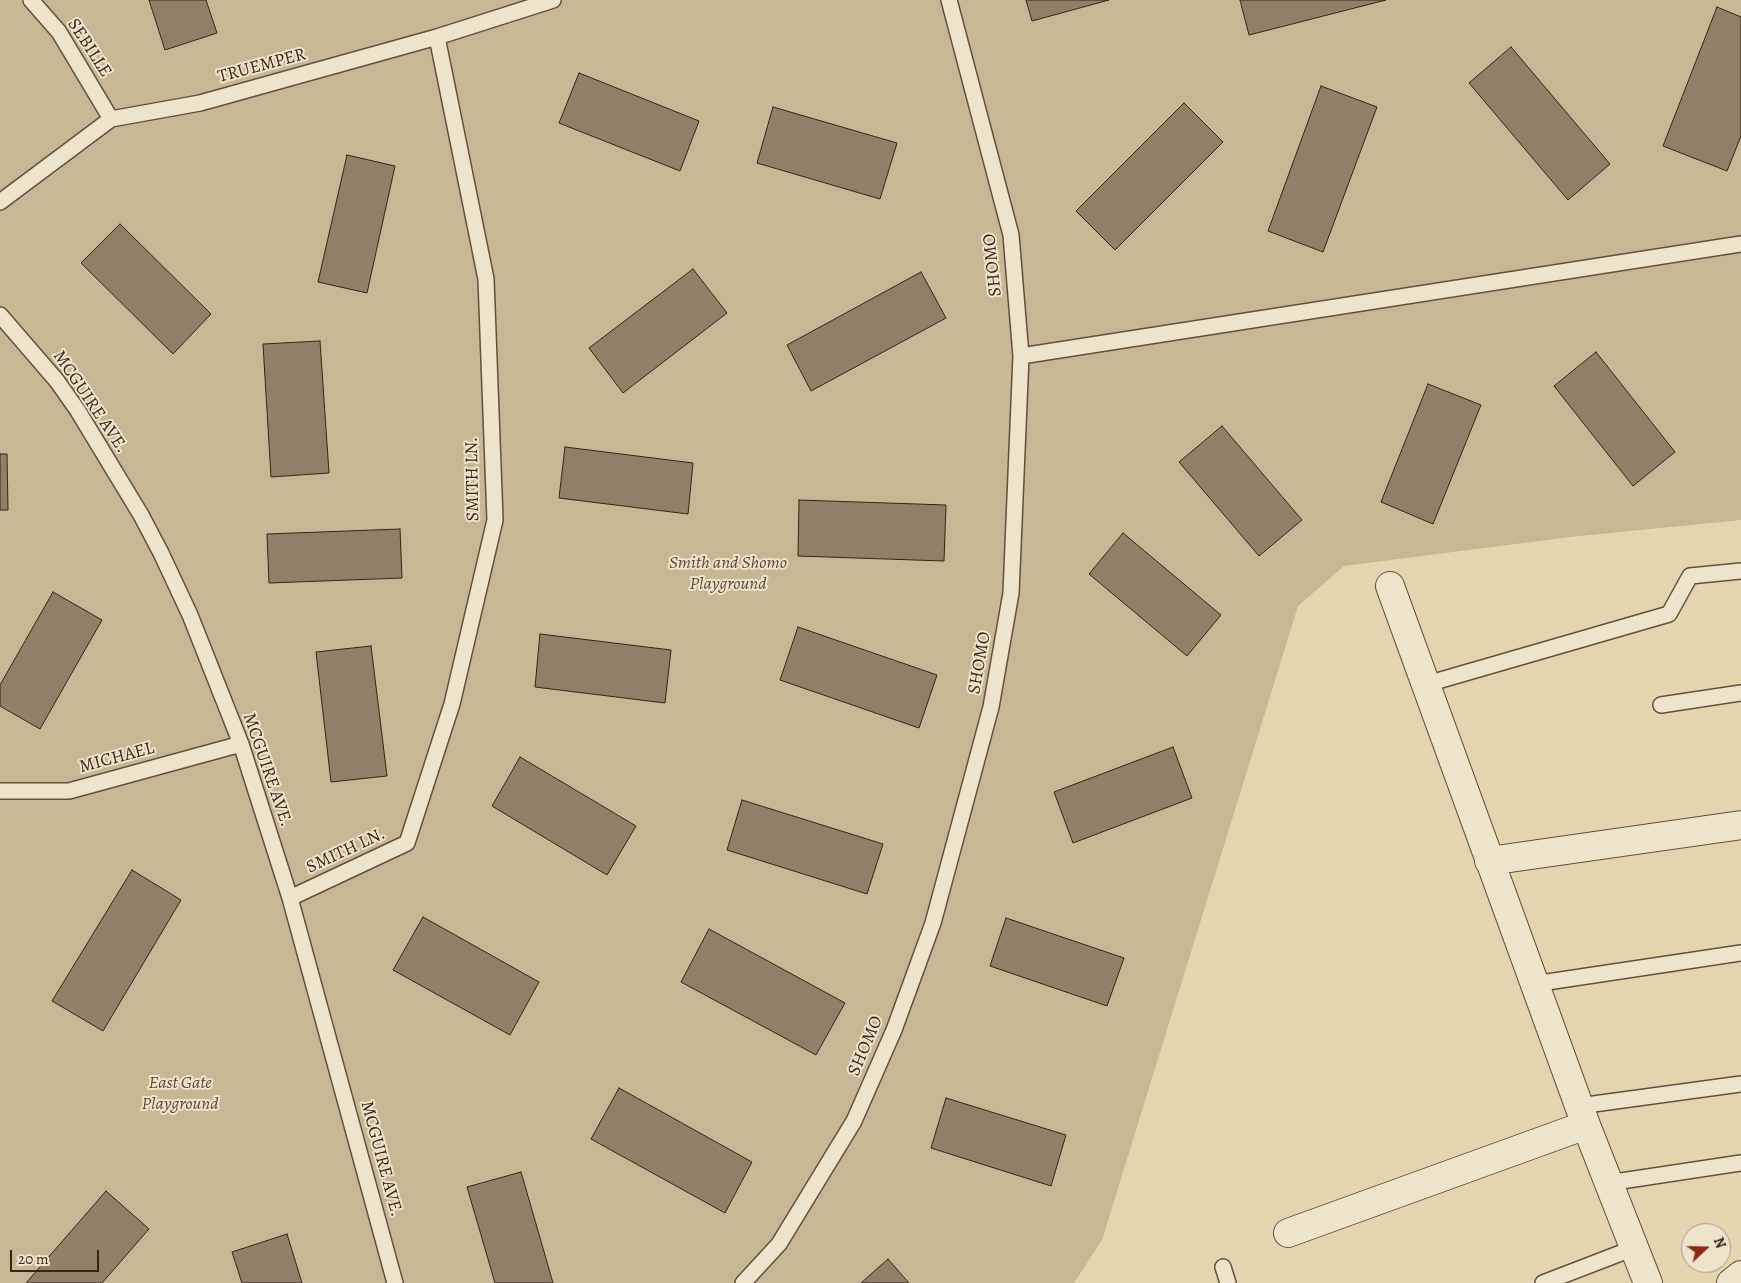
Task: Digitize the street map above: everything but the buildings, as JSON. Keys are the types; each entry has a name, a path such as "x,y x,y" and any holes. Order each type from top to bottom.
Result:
{"street":[{"path":"1390,586 1582,1115 1648,1283"},
{"path":"1489,861 1741,825"},
{"path":"1288,1232 1582,1115"},
{"path":"1730,1283 1741,1275"}],"lane":[{"name":"SEBILLE","path":"30,0 59,32 112,119"},
{"name":"TRUEMPER","path":"0,202 112,119 200,103 437,38 553,0"},
{"name":"SHOMO","path":"743,1283 779,1244 854,1121 894,1030 933,923 991,707 1012,593 1021,356 1011,235 949,0"},
{"name":"SMITH LN.","path":"290,898 407,843 452,704 494,520 486,279 437,38"},
{"path":"1021,356 1741,244"},
{"name":"MCGUIRE AVE.","path":"0,315 56,381 78,411 141,515 190,615 241,744 290,898 395,1283"},
{"path":"1427,684 1669,614 1690,576 1741,571"},
{"path":"1661,705 1741,693"},
{"name":"MICHAEL","path":"0,791 69,791 241,744"},
{"path":"1534,984 1741,953"},
{"path":"1582,1115 1741,1084"},
{"path":"1608,1183 1741,1163"},
{"path":"1543,1283 1634,1248"},
{"path":"1223,1267 1228,1283"}],"green space":[{"path":"0,0 1741,0 1741,520 1570,537 1344,566 1298,606 1102,1240 1074,1283 0,1283"}],"park label":[{"name":"Smith and Shomo Playground","path":"728,574"},
{"name":"East Gate Playground","path":"180,1094"}]}
